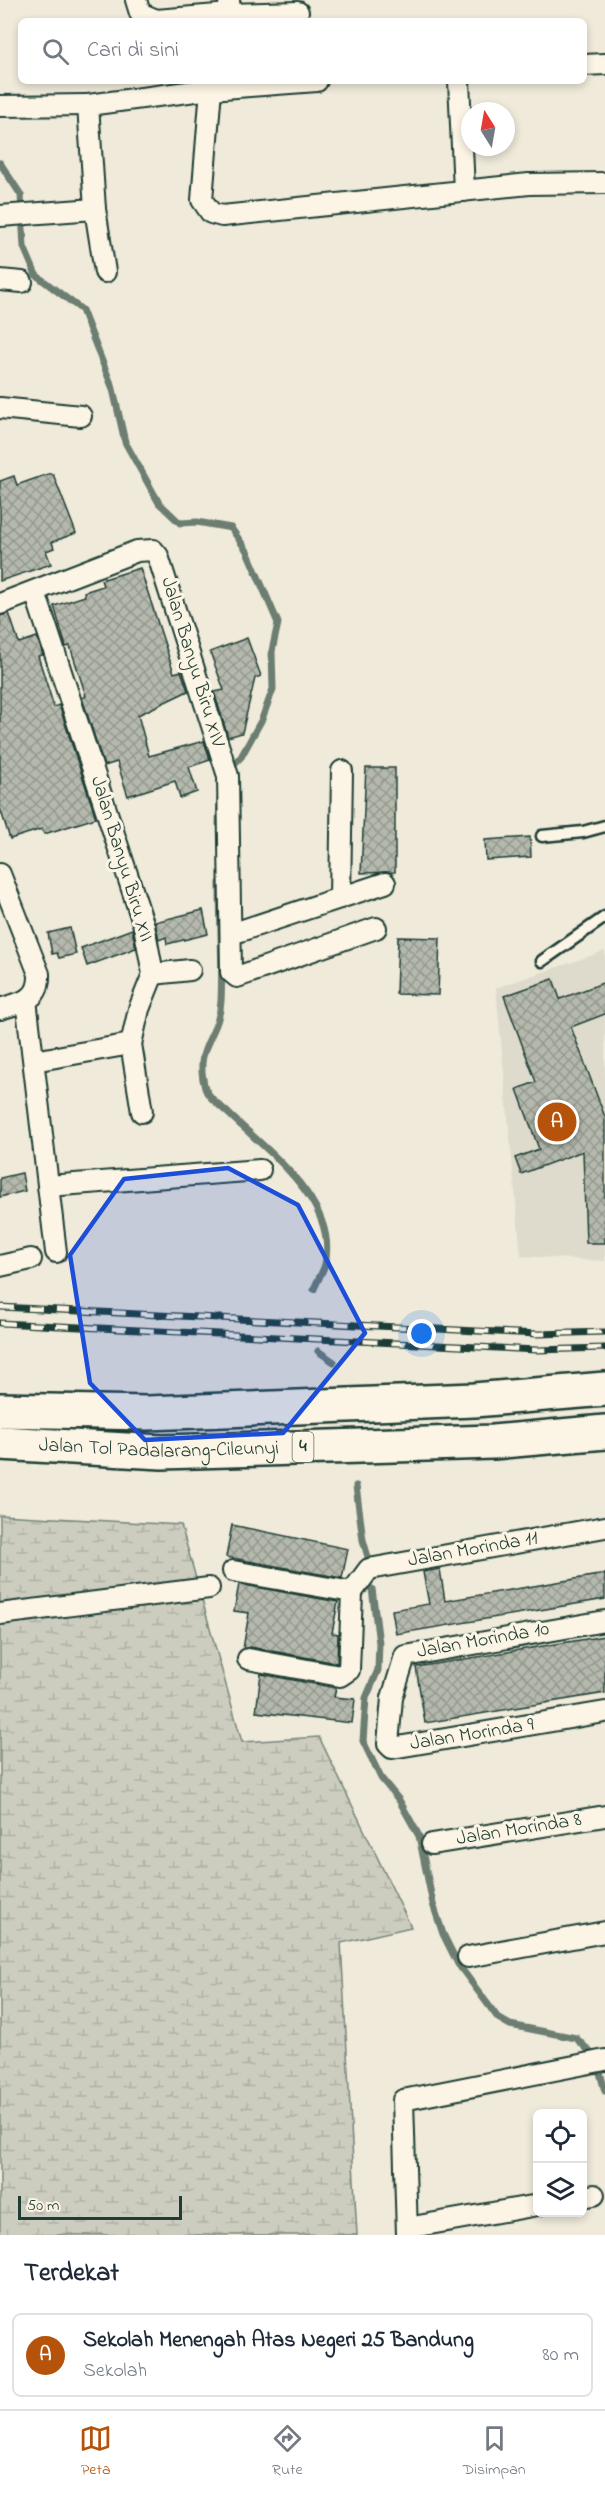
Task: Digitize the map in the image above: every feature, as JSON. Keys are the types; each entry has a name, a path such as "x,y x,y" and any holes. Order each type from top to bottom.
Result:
{"highway":[{"name":"Jalan Tol Padalarang–Cileunyi","path":"0,1410 148,1413 474,1400 605,1389"},
{"name":"Jalan Tol Padalarang–Cileunyi","path":"0,1443 162,1452 493,1442 605,1432"}],"street":[{"path":"136,0 140,13 151,18"},
{"path":"167,18 229,7 298,12"},
{"path":"587,65 605,64"},
{"path":"0,106 88,105 211,89 277,84"},
{"path":"459,84 464,191"},
{"path":"211,89 202,200 211,213 222,216 529,184 605,183"},
{"path":"88,105 95,209 105,272"},
{"path":"4,216 95,209"},
{"path":"0,280 22,282"},
{"path":"0,408 81,416"},
{"name":"Jalan Banyu Biru XIV","path":"35,592 137,551 153,550 158,556 225,768 231,972 237,978 376,928"},
{"path":"0,604 35,592"},
{"name":"Jalan Banyu Biru XII","path":"35,592 144,926 153,974"},
{"path":"340,898 342,771"},
{"path":"0,874 39,974 39,987 34,995 0,1009"},
{"path":"231,934 385,883"},
{"path":"142,1112 131,1044 139,1009 153,974 190,970"},
{"path":"26,1000 56,1252"},
{"path":"45,1059 131,1044"},
{"path":"48,1186 260,1170"},
{"path":"0,1266 31,1259"},
{"name":"Jalan Morinda 11","path":"352,1592 369,1569 605,1527"},
{"path":"232,1572 352,1592 349,1670 346,1674 340,1676 248,1659"},
{"path":"0,1614 209,1588"},
{"name":"Jalan Morinda 10","path":"392,1698 403,1658 409,1653 605,1621"},
{"name":"Jalan Morinda 9","path":"392,1698 388,1744 392,1748 605,1712"},
{"name":"Jalan Morinda 8","path":"432,1844 605,1816"},
{"path":"468,1957 605,1932"},
{"path":"533,2206 407,2231 403,2100 595,2062"}],"lane":[{"path":"542,836 583,832 605,826"},
{"path":"542,961 605,917"}],"highlighted area":[{"path":"228,1168 298,1205 365,1333 283,1433 145,1440 90,1383 70,1255 124,1179"}],"shaded area":[{"path":"605,951 605,1261 521,1256 496,988"}],"green space":[{"path":"0,1515 181,1525 242,1742 319,1737 411,1927 341,1943 357,2235 0,2235"}],"building":[{"path":"53,474 76,533 52,542 54,548 46,551 51,564 0,581 0,481 14,476 17,485"},
{"path":"140,568 174,673 181,671 188,691 138,715 149,756 204,741 210,760 189,767 197,792 180,798 175,781 128,796 117,762 104,766 82,698 86,696 70,646 66,647 54,606 85,596 84,592 103,586 101,580"},
{"path":"9,613 19,643 37,637 43,655 38,656 54,707 59,705 96,818 44,834 42,829 10,839 0,808 0,616"},
{"path":"247,638 261,676 255,678 242,733 228,737 214,692 224,690 210,652"},
{"path":"366,768 395,768 395,872 361,873"},
{"path":"530,837 531,857 486,860 485,840"},
{"path":"203,910 208,934 167,944 166,937 159,940 155,922"},
{"path":"70,928 76,954 59,958 57,953 52,954 48,933"},
{"path":"132,929 136,948 87,966 81,948"},
{"path":"398,937 440,938 438,995 396,994"},
{"path":"553,979 560,999 605,982 605,1014 571,1027 605,1117 605,1243 586,1243 583,1151 521,1174 515,1158 539,1149 517,1089 536,1082 504,996"},
{"path":"22,1173 25,1191 0,1197 0,1178"},
{"path":"232,1525 348,1549 342,1578 226,1557"},
{"path":"440,1569 445,1601 605,1574 605,1599 396,1634 392,1610 429,1604 423,1572"},
{"path":"239,1584 338,1602 332,1633 338,1634 337,1663 250,1647 243,1649 249,1613 234,1611"},
{"path":"605,1636 605,1693 425,1723 416,1667"},
{"path":"261,1674 336,1688 334,1697 355,1699 352,1723 256,1712"}],"waterway":[{"path":"0,163 21,195 24,247 36,275 82,310 113,389 125,442 159,503 180,523 197,522 231,528 247,551 278,623 272,651 273,689 262,719 241,757 228,770"},
{"path":"219,824 220,799"},
{"path":"220,883 221,1001 216,1025 202,1062 205,1088 212,1099 280,1161 311,1199 321,1220 326,1241 325,1264 314,1289"},
{"path":"318,1351 334,1362"},
{"path":"356,1486 363,1540 368,1557"},
{"path":"372,1589 379,1643 378,1670 366,1698 363,1741 381,1778 399,1800 419,1836 433,1904 443,1934 458,1964 498,2018 510,2025 576,2038 596,2058 605,2091"}],"railway":[{"path":"0,1307 538,1334 605,1332"},
{"path":"0,1323 537,1350 605,1348"}],"place":[{"name":"Sekolah Menengah Atas Negeri 25 Bandung","path":"557,1122"}]}
